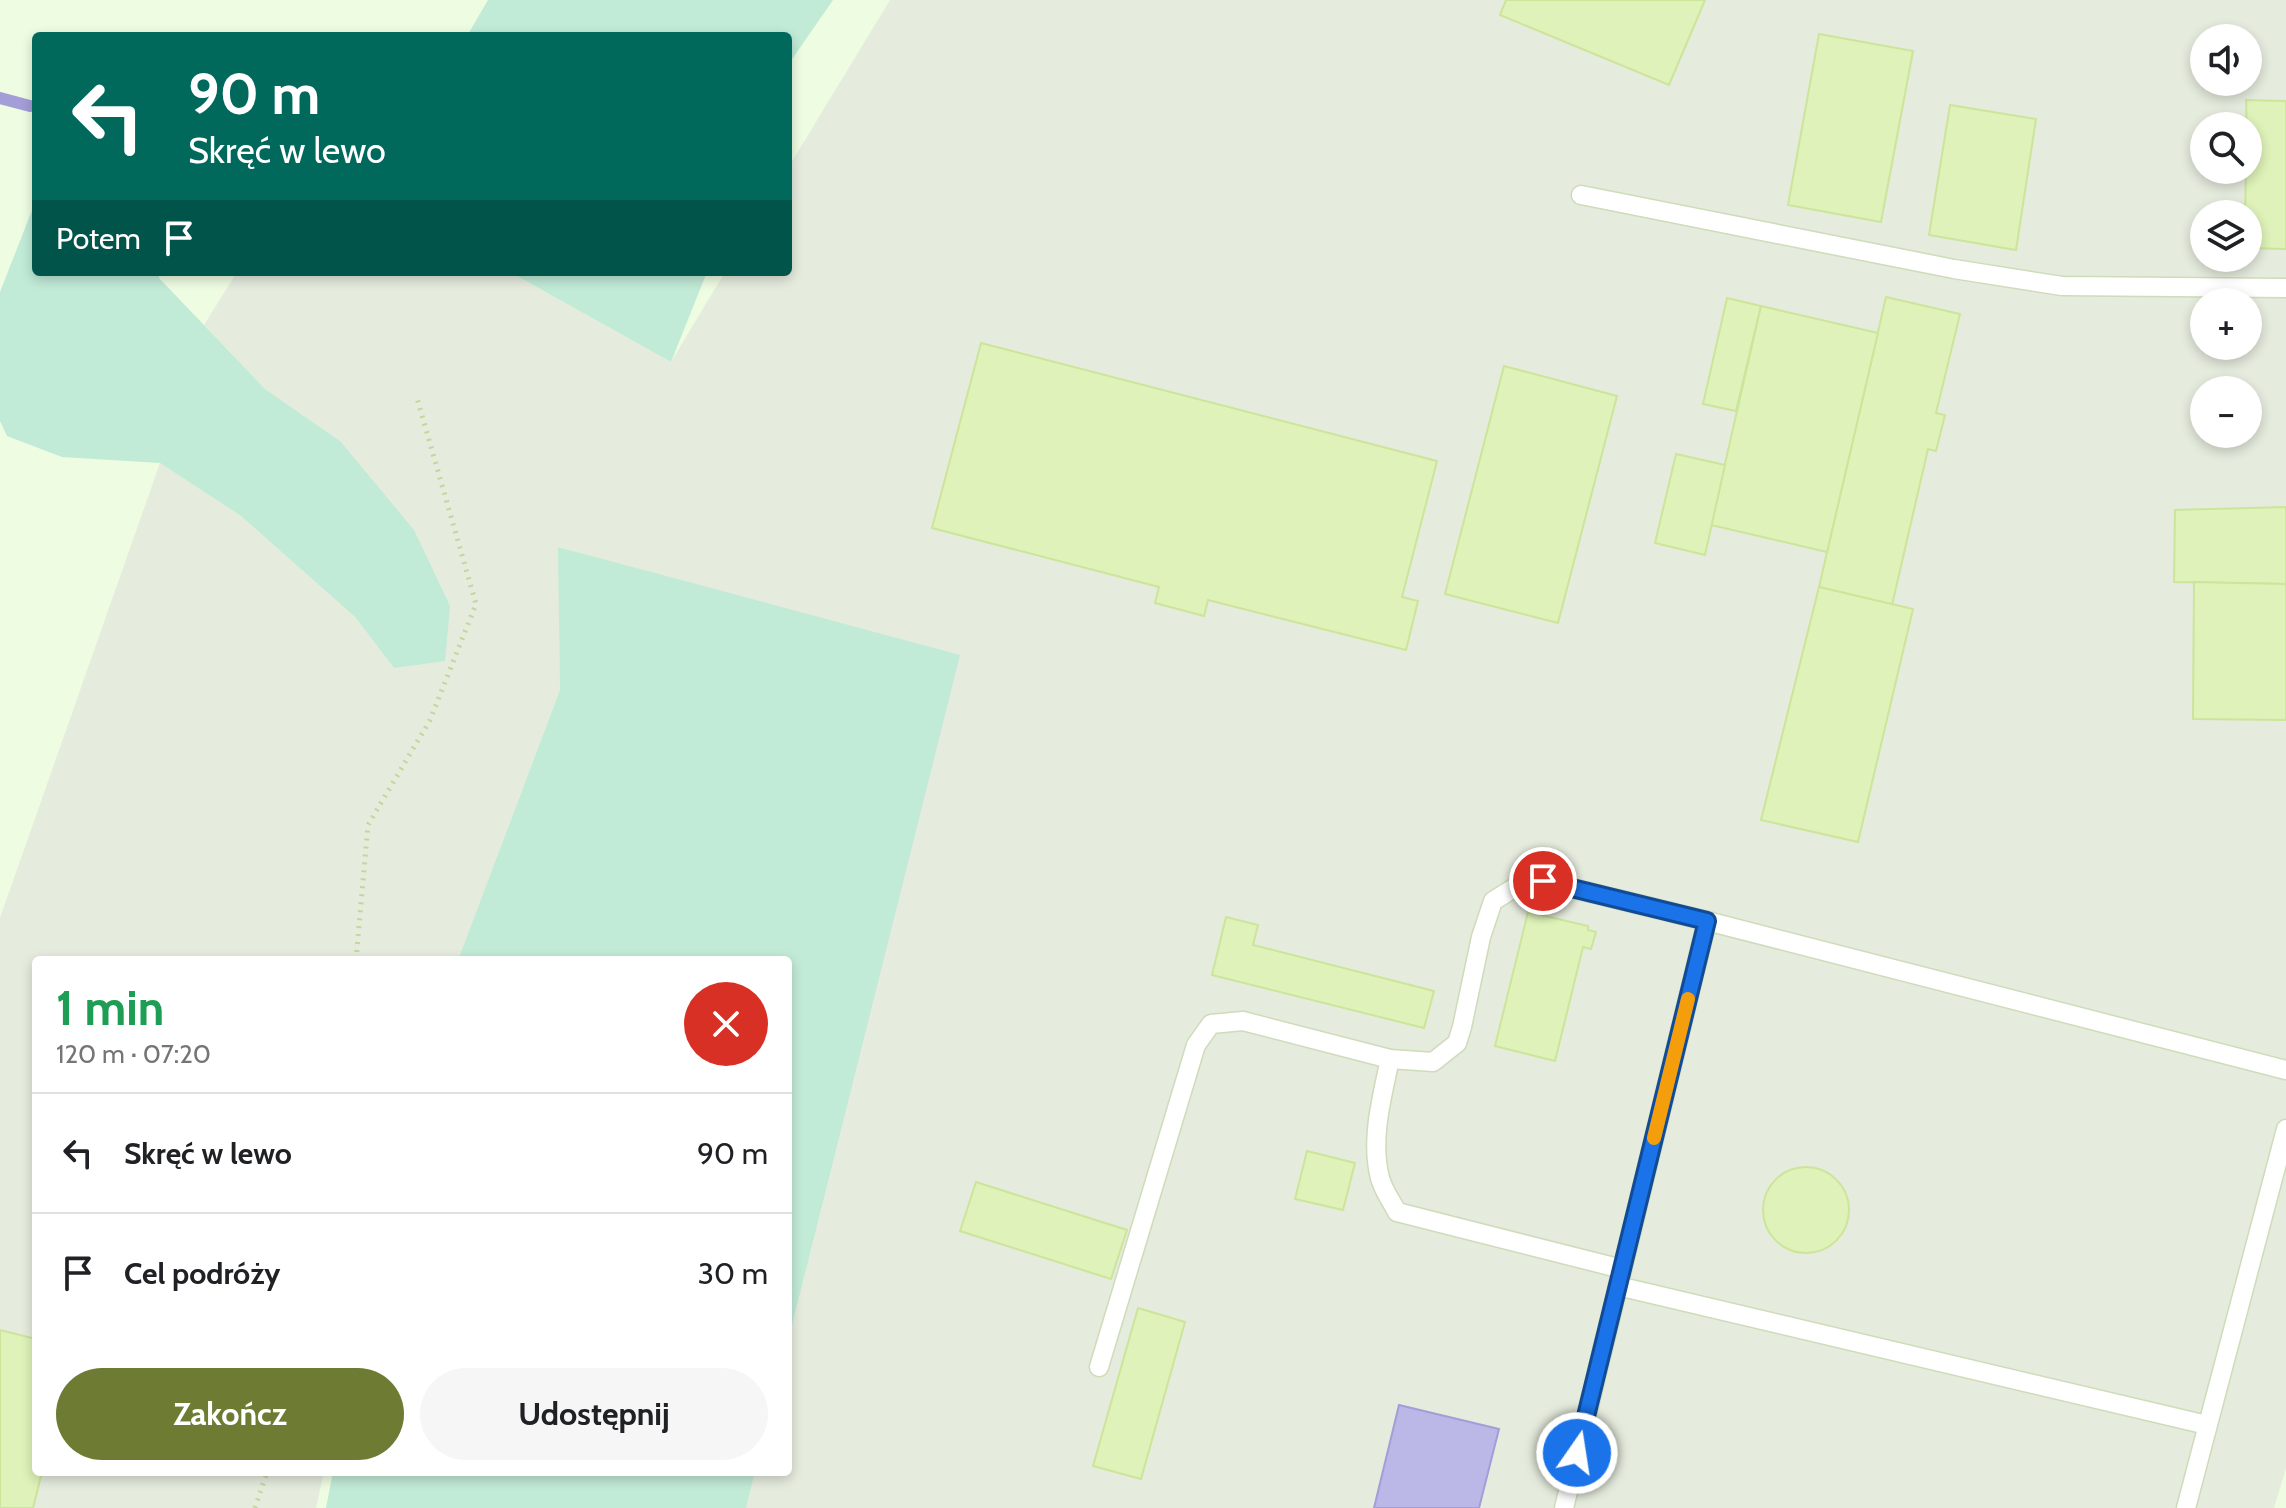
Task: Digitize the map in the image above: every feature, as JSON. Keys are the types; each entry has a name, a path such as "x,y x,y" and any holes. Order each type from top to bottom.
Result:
{"lane":[{"path":"1581,195 1954,269 2062,286 2286,288"},
{"path":"1099,1367 1196,1045 1211,1024 1243,1021 1390,1059 1433,1062 1457,1043 1481,937 1493,901 1514,888 1543,881 2286,1070"},
{"path":"1564,1508 1707,921"},
{"path":"1390,1059 1379,1112 1377,1153 1380,1181 1397,1212 1620,1278 2207,1425"},
{"path":"2186,1508 2286,1129"}],"path":[{"path":"356,956 368,825 430,720 476,604 417,398"},
{"path":"255,1508 266,1476"}],"shaded area":[{"path":"890,0 2286,0 2286,1468 2274,1508 746,1508 754,1476 792,1476 792,1323 955,658 559,547 560,690 460,956 32,956 32,1476 323,1476 316,1508 0,1508 0,918 160,463 241,516 355,617 394,668 340,441 265,389 204,325 235,276 517,276 671,362 723,276 792,276 792,161"},
{"path":"1399,1405 1499,1429 1479,1508 1374,1508"}],"green space":[{"path":"488,0 833,0 792,59 792,32 469,32"},
{"path":"32,210 32,276 159,276 265,389 340,441 414,530 450,606 445,661 394,668 355,617 241,516 160,463 62,457 7,436 0,421 0,292"},
{"path":"517,276 705,276 671,362"},
{"path":"558,547 960,655 792,1325 792,956 460,956 560,690"},
{"path":"332,1476 754,1476 746,1508 326,1508"}],"building":[{"path":"1506,0 1705,0 1669,85 1500,15"},
{"path":"1819,34 1913,51 1881,222 1788,205"},
{"path":"2246,100 2286,101 2286,249 2262,248 2262,200 2245,200 2246,184 2262,184 2262,112 2246,112"},
{"path":"1950,105 2036,119 2016,250 1929,235"},
{"path":"1886,297 1960,314 1936,413 1945,415 1936,451 1928,449 1892,605 1819,587"},
{"path":"1727,298 1761,306 1736,411 1703,404"},
{"path":"1761,306 1878,333 1827,552 1711,525"},
{"path":"981,343 1437,461 1402,597 1418,601 1406,650 1208,600 1204,616 1155,603 1159,587 932,528"},
{"path":"1504,366 1617,396 1558,623 1445,594"},
{"path":"1676,454 1725,465 1705,555 1655,543"},
{"path":"2286,507 2286,584 2174,582 2175,510"},
{"path":"2194,582 2286,584 2286,720 2193,719"},
{"path":"1819,587 1913,609 1858,842 1761,820"},
{"path":"1528,912 1588,926 1588,930 1596,932 1591,949 1583,947 1555,1061 1495,1046"},
{"path":"1226,917 1258,925 1253,945 1434,991 1424,1028 1212,975"},
{"path":"1307,1151 1355,1163 1343,1210 1295,1199"},
{"path":"1806,1167 1830,1174 1842,1186 1849,1210 1842,1234 1830,1246 1806,1253 1782,1246 1770,1234 1763,1210 1770,1186 1782,1174"},
{"path":"976,1182 1127,1230 1111,1279 960,1231"},
{"path":"1138,1308 1185,1322 1141,1479 1093,1466"},
{"path":"0,1330 32,1338 32,1476 41,1476 33,1508 0,1508"}],"waterway":[{"path":"0,98 30,106"}],"slow traffic":[{"path":"1654,1138 1688,999"}],"route":[{"path":"1543,881 1707,921 1577,1453"}]}
